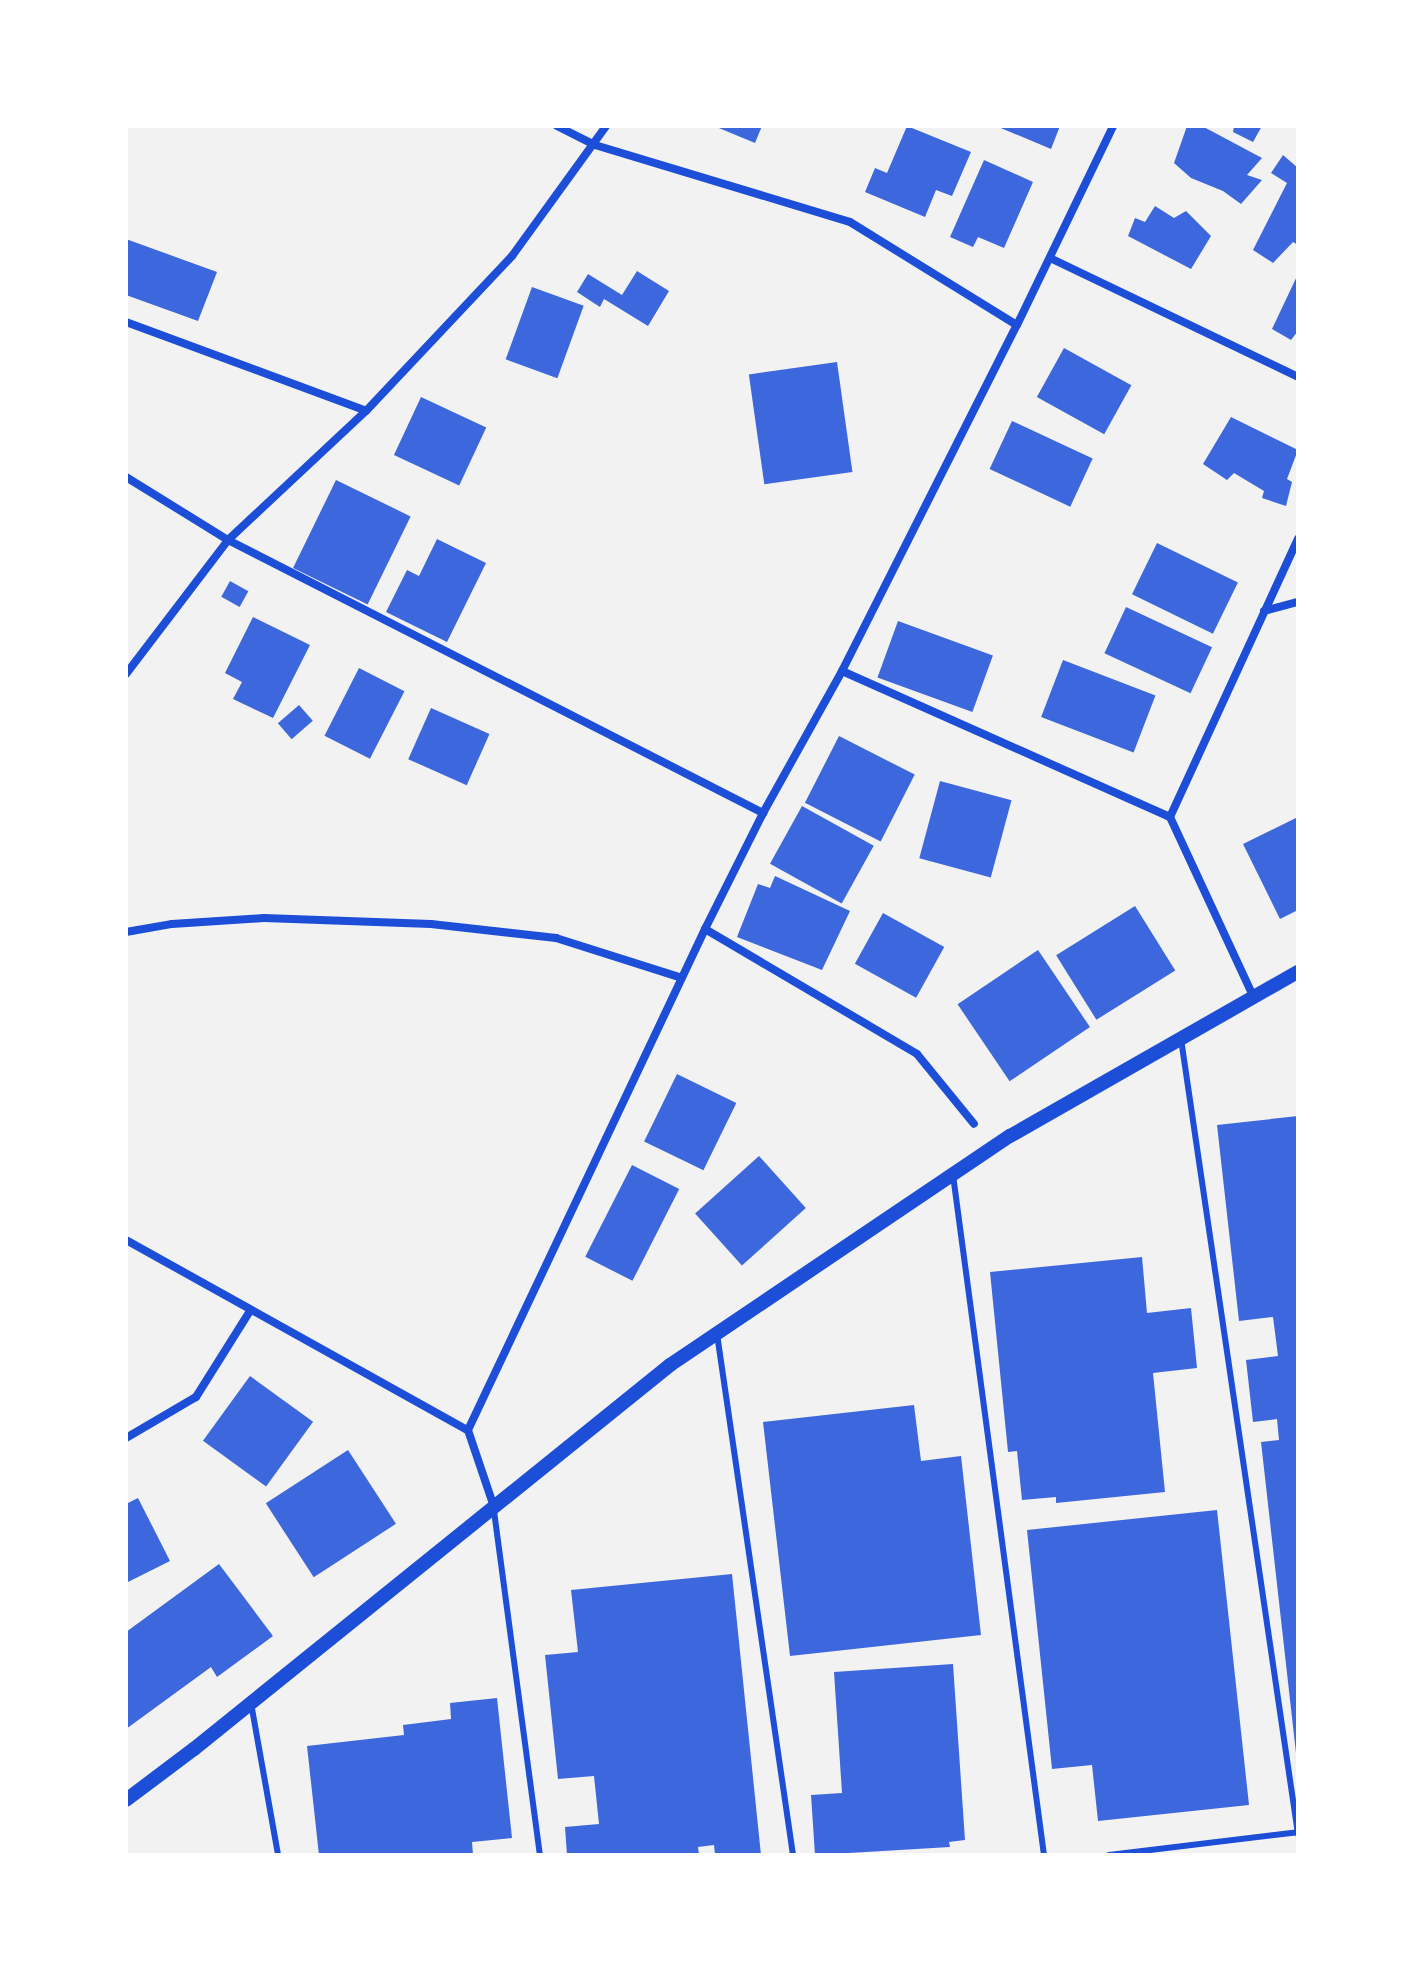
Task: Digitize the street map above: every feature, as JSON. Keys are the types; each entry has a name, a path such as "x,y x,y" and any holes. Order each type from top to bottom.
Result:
{"street":[{"path":"557,126 595,145 850,222 1017,325"},
{"path":"126,674 228,540 366,411 512,256 606,126"},
{"path":"468,1430 705,929 763,813 842,671 1017,325 1113,126"},
{"path":"1050,258 1298,377"},
{"path":"126,322 366,411"},
{"path":"126,477 228,540 763,813"},
{"path":"1170,817 1298,539"},
{"path":"1264,611 1298,602"},
{"path":"842,671 1170,817 1254,998"},
{"path":"126,932 172,924 264,918 431,924 556,938 682,978"},
{"path":"705,929 917,1054 974,1124"},
{"path":"126,1800 670,1365 1010,1136 1298,972"},
{"path":"126,1240 468,1430 494,1507"},
{"path":"126,1438 196,1397 250,1311"}],"lane":[{"path":"1109,1855 1298,1832 1181,1039"},
{"path":"953,1175 1044,1855"},
{"path":"717,1334 793,1855"},
{"path":"494,1507 540,1855"},
{"path":"251,1703 278,1855"}],"building":[{"path":"714,126 762,126 755,143"},
{"path":"907,126 971,152 952,196 936,190 925,217 865,192 875,168 887,173"},
{"path":"996,126 1060,126 1051,149"},
{"path":"1187,126 1202,126 1262,158 1247,175 1262,180 1241,204 1223,191 1191,178 1174,163"},
{"path":"1234,126 1262,126 1253,142 1233,132"},
{"path":"1283,155 1298,168 1298,245 1293,242 1273,263 1253,250 1287,183 1271,173"},
{"path":"984,160 1033,182 1004,248 978,237 973,247 950,237"},
{"path":"1155,206 1174,218 1186,211 1211,236 1191,269 1128,236 1135,218 1145,222"},
{"path":"126,239 217,272 198,321 126,295"},
{"path":"637,271 669,291 648,326 604,299 600,307 577,292 588,274 622,295"},
{"path":"1298,274 1298,331 1291,340 1272,329"},
{"path":"532,287 584,306 557,378 506,359"},
{"path":"1064,348 1131,385 1104,434 1037,397"},
{"path":"837,362 852,472 764,484 749,374"},
{"path":"421,397 486,427 459,485 394,455"},
{"path":"1231,417 1298,450 1287,479 1292,482 1286,506 1262,498 1264,491 1234,473 1227,480 1203,464"},
{"path":"1012,421 1093,459 1070,507 990,469"},
{"path":"336,480 411,516 368,604 293,568"},
{"path":"437,539 486,563 447,642 386,612 407,570 419,576"},
{"path":"1157,543 1238,582 1213,634 1132,594"},
{"path":"230,581 248,591 240,607 221,597"},
{"path":"1126,607 1212,647 1191,693 1104,653"},
{"path":"253,617 310,645 273,718 233,699 242,682 225,673"},
{"path":"898,621 993,656 972,712 877,677"},
{"path":"1063,660 1155,695 1134,752 1041,717"},
{"path":"359,668 404,691 370,759 324,736"},
{"path":"299,705 313,721 292,739 278,723"},
{"path":"431,708 489,734 467,785 408,759"},
{"path":"839,736 915,775 881,841 805,803"},
{"path":"940,781 1011,800 991,877 919,858"},
{"path":"802,806 874,846 842,903 770,864"},
{"path":"1298,817 1298,910 1280,919 1243,844"},
{"path":"775,876 850,911 822,970 737,937 758,884 770,888"},
{"path":"1135,906 1175,970 1096,1020 1056,955"},
{"path":"883,913 944,947 916,998 855,964"},
{"path":"1038,950 1090,1027 1010,1081 958,1004"},
{"path":"677,1074 736,1103 703,1170 644,1141"},
{"path":"1298,1116 1296,1753 1261,1442 1279,1440 1277,1419 1253,1422 1246,1360 1278,1356 1273,1317 1239,1321 1217,1125"},
{"path":"759,1156 806,1208 742,1266 695,1214"},
{"path":"632,1165 679,1189 632,1281 585,1257"},
{"path":"1142,1257 1147,1313 1191,1308 1197,1368 1153,1373 1165,1492 1056,1503 1056,1497 1022,1500 1017,1451 1008,1452 990,1272"},
{"path":"250,1376 313,1422 266,1487 203,1441"},
{"path":"914,1405 921,1461 961,1456 981,1635 790,1656 763,1422"},
{"path":"348,1450 396,1524 314,1577 266,1503"},
{"path":"138,1498 170,1561 126,1583 126,1504"},
{"path":"1217,1510 1249,1805 1098,1821 1092,1765 1052,1769 1027,1530"},
{"path":"219,1564 273,1636 217,1677 211,1667 126,1729 126,1632"},
{"path":"732,1574 761,1855 715,1855 714,1845 698,1847 699,1855 567,1855 565,1827 599,1824 594,1776 558,1779 545,1655 578,1652 571,1590"},
{"path":"953,1664 965,1840 949,1842 950,1847 815,1855 811,1795 842,1793 834,1672"},
{"path":"497,1698 512,1838 472,1842 473,1855 319,1855 307,1746 404,1735 403,1725 451,1719 450,1703"}]}
